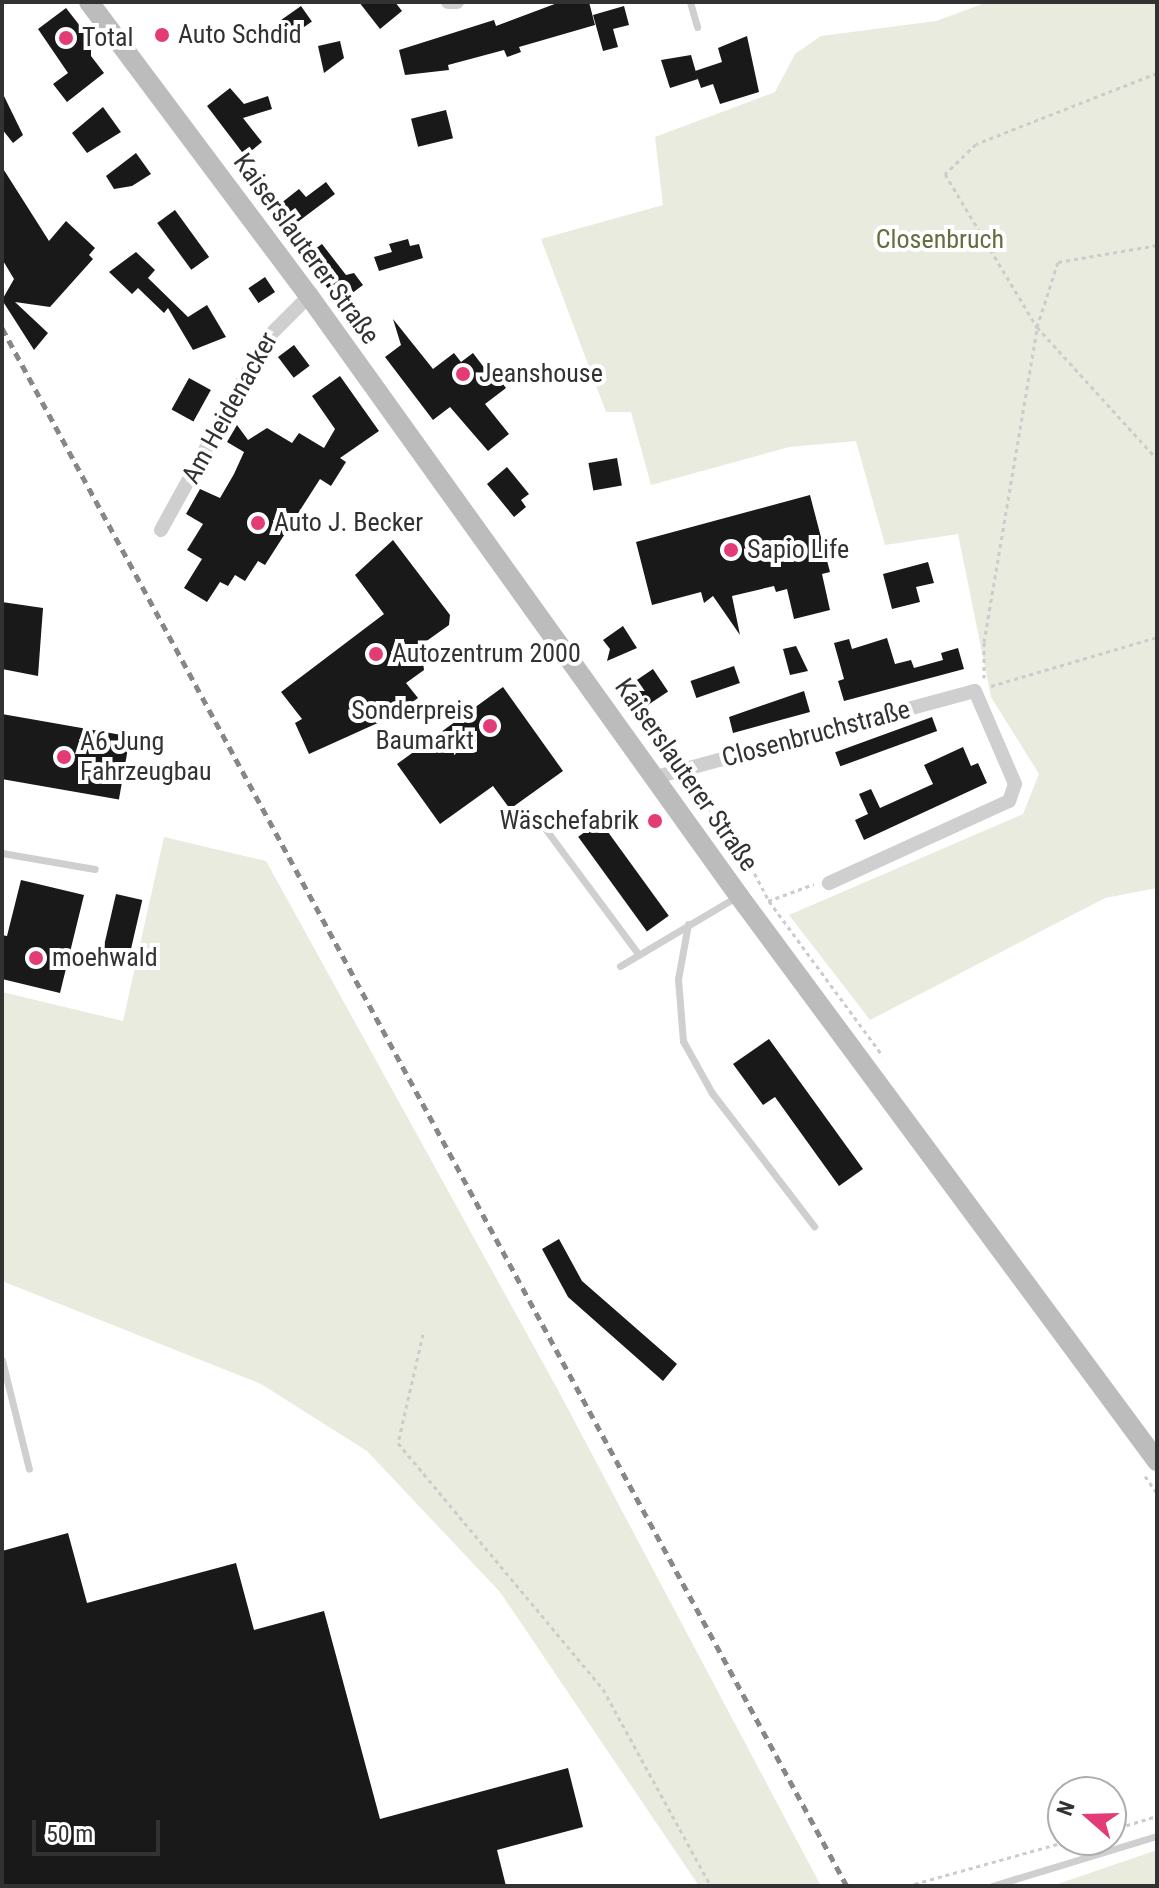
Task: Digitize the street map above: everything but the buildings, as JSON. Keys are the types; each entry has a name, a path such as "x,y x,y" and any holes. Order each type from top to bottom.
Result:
{"main road":[{"name":"Kaiserslauterer Straße","path":"89,2 664,774 739,896 1157,1461"}],"street":[{"path":"448,2 457,2"},
{"name":"Am Heidenacker","path":"161,530 266,339 309,296"},
{"name":"Closenbruchstraße","path":"664,774 975,691 1015,784 1009,801 829,883"}],"lane":[{"path":"690,2 697,27"},
{"path":"538,819 639,955"},
{"path":"2,853 95,869"},
{"path":"620,966 739,896"},
{"path":"688,924 678,979 683,1041 712,1093 814,1226"},
{"path":"2,1360 29,1469"},
{"path":"992,1886 1157,1836"}],"path":[{"path":"1157,73 976,144 945,174 1037,327 1157,459"},
{"path":"1157,245 1058,262 1037,327 984,642 984,688 1157,637"},
{"path":"664,774 705,803 747,859 769,901"},
{"path":"739,896 769,901 820,881 829,883"},
{"path":"423,1334 398,1443 603,1689 711,1886"},
{"path":"1127,1825 1157,1816"},
{"path":"907,1886 1047,1847"}],"green space":[{"name":"Closenbruch","path":"988,2 1157,2 1157,888 1105,898 870,1020 789,915 1023,814 1039,774 991,697 958,534 885,545 856,441 789,447 651,485 631,412 606,412 541,239 663,205 655,137 775,92 795,54 821,36 936,21"},
{"path":"164,837 266,861 559,1392 821,1886 699,1886 500,1592 367,1451 261,1384 2,1281 2,992 123,1021"},
{"path":"1157,1850 1157,1886 1052,1886"}],"railway":[{"path":"2,328 847,1886"}],"place":[{"name":"Auto Schdid","path":"162,35"},
{"name":"Total","path":"66,38"},
{"name":"Jeanshouse","path":"463,374"},
{"name":"Auto J. Becker","path":"258,523"},
{"name":"Sapio Life","path":"731,550"},
{"name":"Autozentrum 2000","path":"376,654"},
{"name":"Sonderpreis Baumarkt","path":"490,726"},
{"name":"A6 Jung Fahrzeugbau","path":"64,757"},
{"name":"Wäschefabrik","path":"655,821"},
{"name":"moehwald","path":"36,958"}]}
